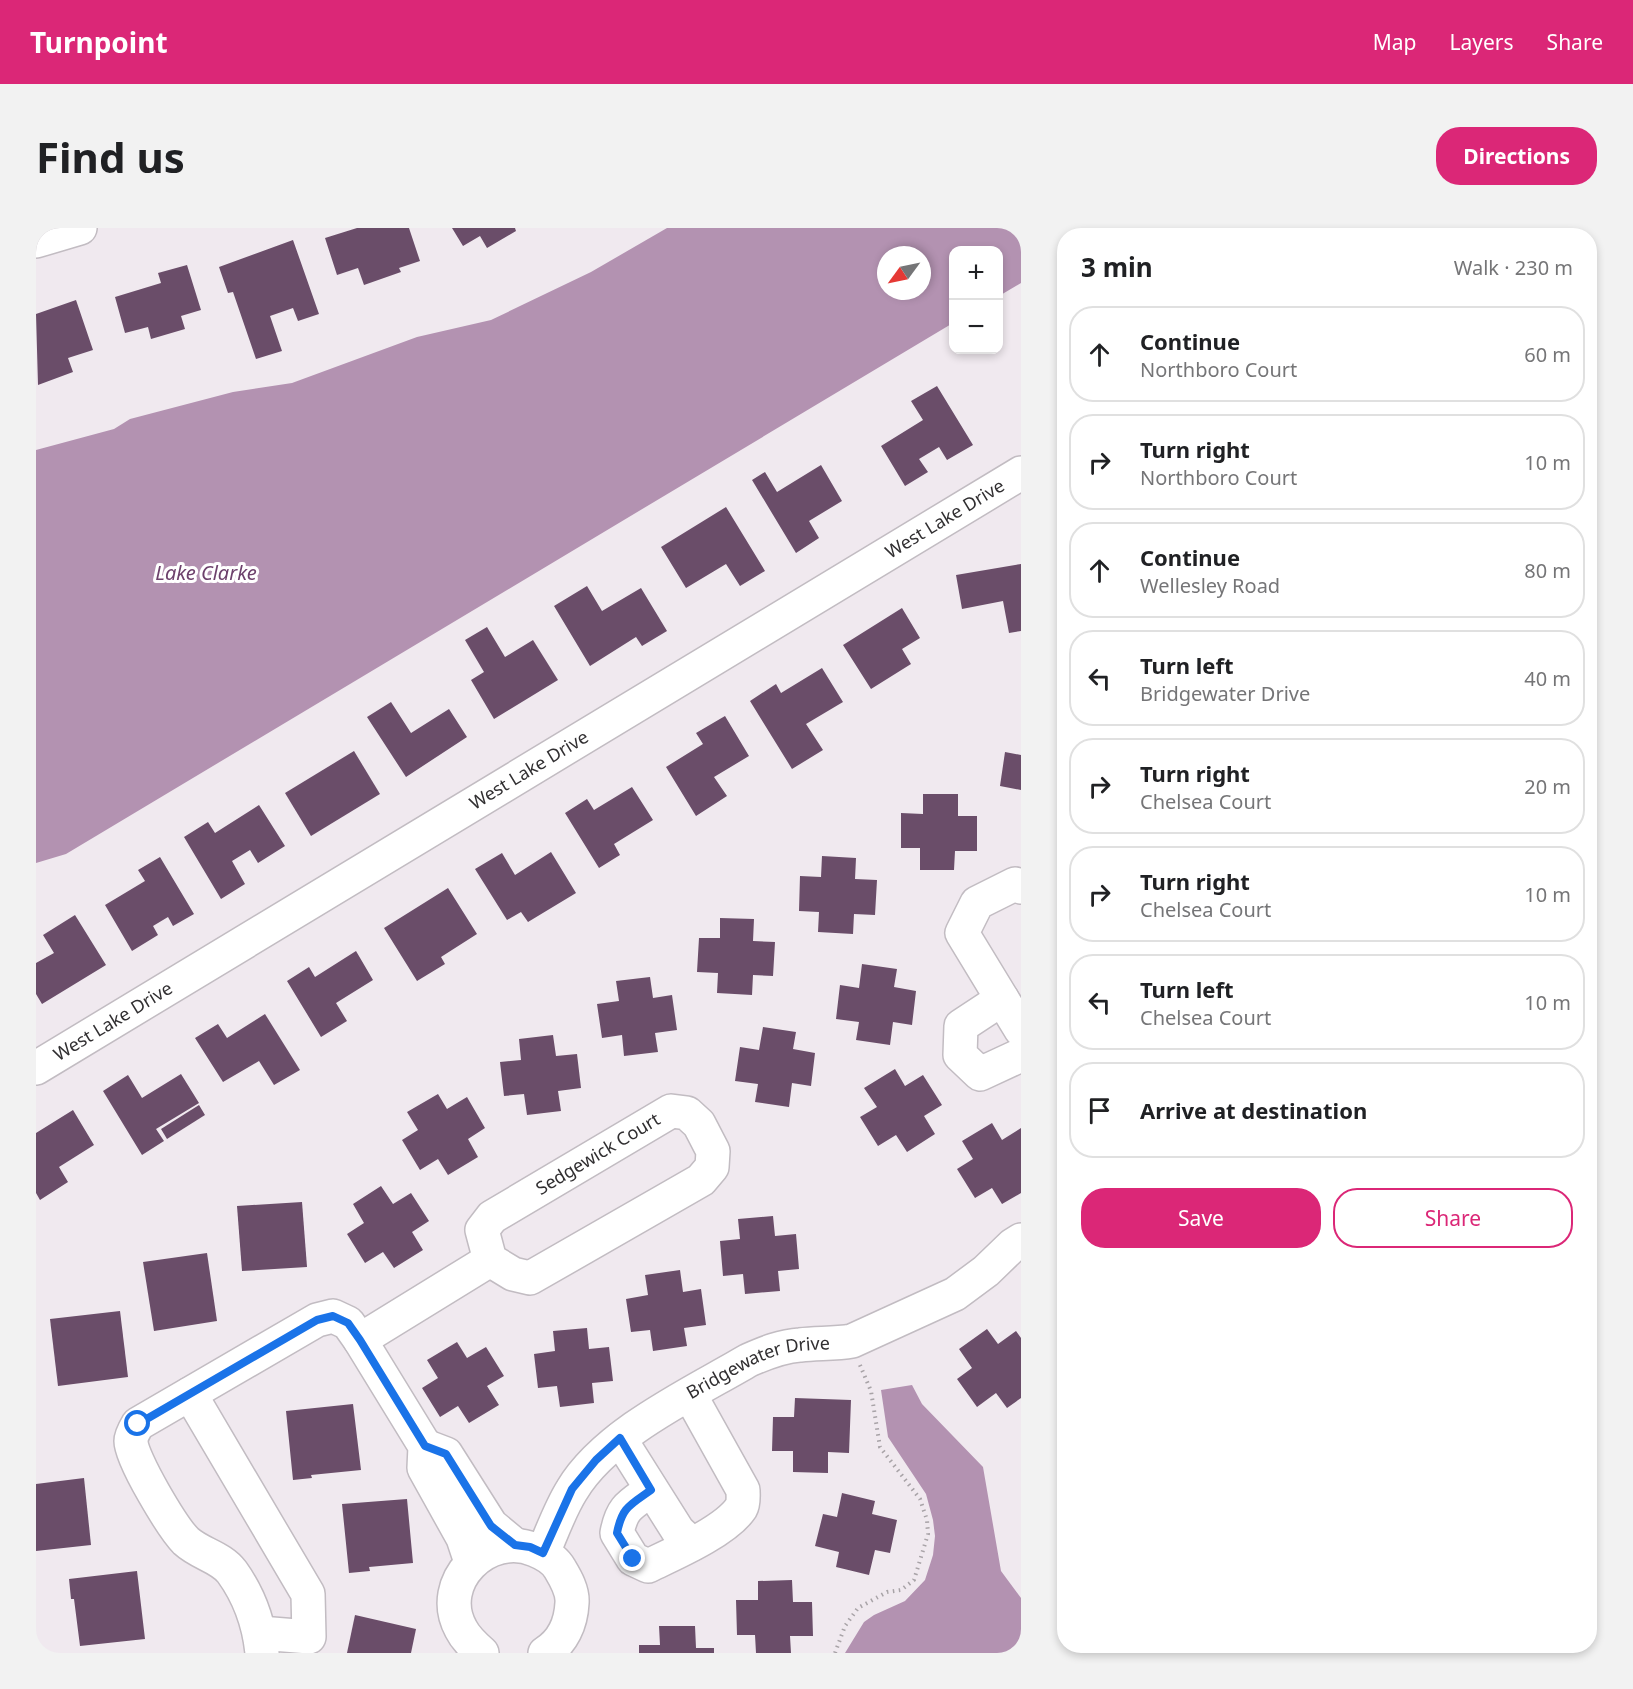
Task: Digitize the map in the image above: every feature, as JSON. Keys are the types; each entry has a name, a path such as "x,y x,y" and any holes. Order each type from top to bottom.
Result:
{"street":[{"path":"36,242 75,229"},
{"name":"West Lake Drive","path":"36,1068 1021,473"},
{"path":"1021,887 1015,884 977,903 962,933 1021,1030"},
{"path":"1002,999 961,1026 960,1055 980,1074 1021,1055"},
{"name":"Sedgewick Court","path":"671,1111 687,1113 699,1124 713,1151 712,1167 701,1180 530,1278 513,1274 490,1260 482,1230 492,1217 671,1111"},
{"name":"Bridgewater Drive","path":"529,1549 596,1460 620,1438 652,1416 764,1353 799,1345 849,1342 955,1294 1021,1240"},
{"path":"360,1340 490,1260"},
{"path":"190,1394 308,1594 309,1637 261,1643 249,1599 230,1570 187,1542 176,1528 134,1456 131,1439 138,1424 317,1320 333,1316 348,1323 360,1340 425,1446 424,1468 464,1538 471,1562"},
{"path":"651,1490 620,1515 617,1533 633,1559 648,1566 692,1544 731,1519 742,1506 743,1490 690,1395"},
{"path":"620,1438 678,1531 692,1544"},
{"path":"425,1446 446,1454 491,1526 557,1565 567,1581 572,1599 570,1618 563,1635 550,1652"},
{"path":"482,1653 469,1642 460,1628 455,1611 455,1593 461,1576 471,1562 492,1549 529,1549"}],"path":[{"path":"835,1653 841,1634 858,1608 887,1592 901,1590 914,1580 923,1555 928,1528 924,1509 917,1494 880,1447 871,1390 849,1342"}],"water":[{"name":"Lake Clarke","path":"667,228 1021,228 1021,283 1003,294 1003,246 949,246 949,325 66,854 36,863 36,450 114,429 130,419 233,392 292,383 417,337 491,320 591,272"},
{"path":"912,1385 922,1404 983,1467 1001,1571 1021,1598 1021,1653 845,1653 864,1622 905,1601 925,1580 933,1555 935,1536 926,1494 888,1437 881,1390"}],"building":[{"path":"357,228 409,228 420,261 399,268 401,272 364,285 358,268 337,275 325,238"},
{"path":"452,228 515,228 516,231 487,248 480,236 463,246"},
{"path":"293,240 319,314 298,321 293,308 270,316 282,351 256,359 233,292 228,293 219,267"},
{"path":"187,265 201,310 181,316 185,329 151,339 148,327 125,333 115,297 161,283 158,273"},
{"path":"76,300 93,350 68,358 73,372 38,385 36,314"},
{"path":"937,386 973,445 947,460 939,447 919,459 928,472 905,486 881,446 923,420 911,401"},
{"path":"821,465 842,501 809,521 819,538 796,553 752,480 765,472 777,492"},
{"path":"726,507 765,571 740,586 726,564 686,588 661,547"},
{"path":"1021,564 1021,631 1009,633 1003,601 962,609 956,575"},
{"path":"587,586 602,611 641,588 667,631 642,646 636,637 590,666 554,606"},
{"path":"902,608 920,638 902,649 911,664 871,689 843,645"},
{"path":"487,627 505,657 533,640 558,680 494,719 471,680 484,672 465,640"},
{"path":"822,668 843,702 806,724 823,750 792,769 750,701 776,684 781,693"},
{"path":"391,702 411,733 449,709 467,737 406,777 367,717"},
{"path":"725,716 749,756 714,777 727,796 696,816 666,767 703,744 696,733"},
{"path":"354,751 380,794 311,836 285,793"},
{"path":"1005,752 1021,755 1021,790 1000,786"},
{"path":"632,787 653,820 614,844 620,855 599,868 565,813 587,799 594,810"},
{"path":"923,794 958,794 958,816 977,816 977,851 955,851 954,870 920,870 920,848 901,848 901,813 923,814"},
{"path":"259,805 285,846 258,863 250,850 232,861 245,884 221,899 184,837 208,822 215,833"},
{"path":"551,852 576,893 528,922 521,912 507,920 475,869 502,853 515,875"},
{"path":"822,856 856,858 855,879 877,880 875,915 854,914 853,934 818,932 819,912 799,911 800,876 821,877"},
{"path":"160,857 194,914 173,926 168,917 153,926 158,935 132,951 105,905 145,881 138,870"},
{"path":"448,888 477,934 441,957 445,964 417,981 384,928"},
{"path":"75,915 106,965 42,1004 36,994 36,963 54,953 43,935"},
{"path":"720,918 754,919 753,941 775,942 773,976 753,975 752,995 717,993 718,973 697,972 699,938 720,938"},
{"path":"356,951 373,980 336,1003 347,1021 321,1037 287,981 309,967 315,977"},
{"path":"862,964 897,969 894,987 916,991 912,1025 893,1022 890,1045 856,1040 859,1022 836,1019 840,985 859,988"},
{"path":"650,977 653,998 672,995 677,1030 655,1033 658,1052 624,1056 622,1035 602,1038 597,1004 619,1001 616,981"},
{"path":"265,1014 300,1070 274,1085 259,1061 223,1082 195,1038 218,1024 227,1038"},
{"path":"763,1027 796,1032 793,1049 815,1053 811,1086 792,1083 789,1107 755,1102 758,1084 735,1081 740,1047 759,1050"},
{"path":"553,1035 556,1056 577,1054 581,1088 558,1091 561,1111 527,1115 524,1094 504,1096 500,1062 521,1060 519,1039"},
{"path":"895,1069 905,1086 923,1075 942,1105 924,1116 935,1134 907,1152 896,1135 878,1146 860,1117 877,1107 864,1088"},
{"path":"181,1074 199,1103 156,1129 164,1141 142,1155 103,1091 128,1075 142,1098"},
{"path":"438,1094 447,1109 467,1097 485,1128 468,1139 478,1157 448,1175 438,1159 420,1170 402,1140 418,1130 407,1112"},
{"path":"199,1105 205,1115 167,1139 161,1129"},
{"path":"73,1110 94,1145 59,1167 68,1182 40,1200 36,1193 36,1133"},
{"path":"992,1123 1002,1140 1021,1128 1021,1193 1002,1204 992,1188 975,1198 957,1169 973,1159 962,1141"},
{"path":"381,1186 393,1204 411,1193 429,1221 412,1232 423,1250 394,1268 383,1252 365,1263 347,1234 364,1223 353,1204"},
{"path":"302,1202 307,1267 242,1271 237,1206"},
{"path":"773,1216 775,1236 796,1234 799,1269 778,1271 780,1291 745,1294 743,1274 723,1276 720,1241 740,1239 738,1219"},
{"path":"207,1253 217,1321 154,1331 143,1262"},
{"path":"680,1270 683,1292 701,1289 706,1325 684,1328 687,1346 653,1351 650,1330 631,1332 626,1299 648,1295 645,1275"},
{"path":"120,1311 128,1377 58,1386 50,1319"},
{"path":"587,1328 589,1349 609,1347 613,1381 592,1383 594,1403 560,1407 557,1386 538,1388 534,1354 555,1351 553,1331"},
{"path":"987,1329 998,1344 1016,1331 1021,1338 1021,1398 1007,1408 996,1393 977,1407 957,1379 972,1368 959,1349"},
{"path":"457,1342 467,1358 486,1347 504,1376 487,1386 499,1405 469,1423 458,1406 440,1417 422,1388 438,1378 427,1360"},
{"path":"795,1398 851,1400 849,1453 828,1452 828,1473 793,1472 793,1451 772,1451 773,1417 794,1417"},
{"path":"353,1404 361,1470 311,1475 312,1478 293,1480 286,1411"},
{"path":"84,1478 91,1545 36,1551 36,1484"},
{"path":"842,1493 875,1501 872,1514 897,1520 890,1553 875,1550 869,1575 836,1567 839,1552 815,1546 823,1514 837,1517"},
{"path":"407,1499 413,1563 369,1567 370,1571 349,1573 342,1504"},
{"path":"137,1571 145,1639 80,1646 69,1579"},
{"path":"792,1580 793,1602 812,1602 813,1636 790,1636 791,1653 756,1653 755,1635 737,1635 736,1600 758,1600 758,1581"},
{"path":"355,1615 416,1629 411,1653 347,1653"},
{"path":"659,1626 695,1626 696,1648 714,1648 714,1653 639,1653 639,1645 660,1645"}],"route":[{"path":"138,1424 317,1320 333,1316 348,1323 425,1446 446,1454 491,1526 515,1545 530,1547 543,1553 572,1489 596,1460 620,1438 651,1490 620,1515 617,1533 633,1559"}]}
